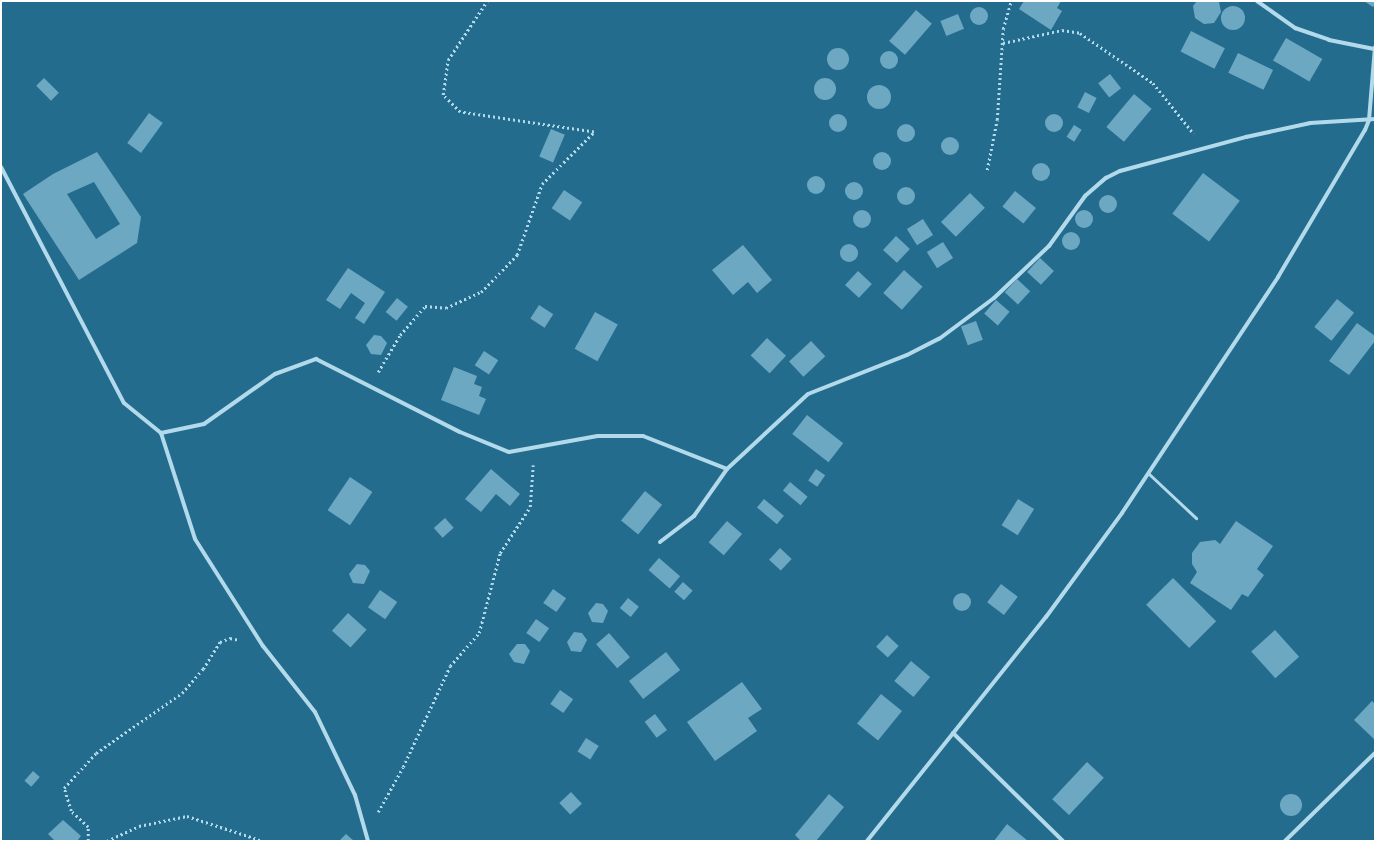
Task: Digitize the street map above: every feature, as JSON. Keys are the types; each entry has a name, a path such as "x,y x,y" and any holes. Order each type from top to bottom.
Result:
{"street":[{"path":"867,841 1046,617 1122,513 1305,235 1369,120 1375,48 1329,40 1295,28 1257,1"},
{"path":"660,542 694,516 727,470 808,394 907,355 939,339 964,322 994,298 1050,246 1095,186 1120,171 1204,147 1310,123 1375,120"},
{"path":"1,167 124,403 161,433 195,539 263,646 315,712 355,795 368,841"},
{"path":"161,433 204,424 275,374 316,359 460,432 510,452 598,436 643,436 727,470"},
{"path":"953,734 1063,841"},
{"path":"1285,841 1375,753"}],"lane":[{"path":"1148,472 1196,518"}],"path":[{"path":"370,386 400,334 425,306 446,308 481,292 517,255 542,184 594,132 460,112 443,95 448,60 487,1"},
{"path":"987,170 997,120 1004,43 1003,30 1011,1"},
{"path":"1004,43 1062,30 1080,33 1153,82 1204,147"},
{"path":"366,834 403,767 450,666 479,633 500,553 530,507 535,447"},
{"path":"88,841 88,827 71,811 64,788 76,772 96,753 182,693 203,669 220,642 230,638 263,646"},
{"path":"107,841 139,826 187,816 263,841"}],"building":[{"path":"1024,1 1061,1 1057,8 1062,11 1051,30 1019,9"},
{"path":"1197,1 1219,2 1221,12 1214,23 1204,24 1195,18 1193,6"},
{"path":"1364,1 1375,1 1375,4 1373,7"},
{"path":"1233,6 1242,9 1245,18 1242,27 1233,30 1224,27 1221,18 1224,9"},
{"path":"979,7 985,10 988,16 985,22 979,25 973,22 970,16 973,10"},
{"path":"916,10 932,24 905,55 889,41"},
{"path":"958,14 964,29 946,36 940,21"},
{"path":"1191,31 1225,48 1214,69 1181,51"},
{"path":"1286,38 1322,59 1309,82 1273,61"},
{"path":"838,48 846,51 849,59 846,67 838,70 830,67 827,59 830,51"},
{"path":"889,51 895,54 898,60 895,66 889,69 883,66 880,60 883,54"},
{"path":"1238,53 1273,70 1263,90 1228,73"},
{"path":"1110,74 1121,88 1109,97 1098,83"},
{"path":"44,78 59,93 51,101 36,86"},
{"path":"825,78 833,81 836,89 833,97 825,100 817,97 814,89 817,81"},
{"path":"879,85 887,89 891,97 887,105 879,109 871,105 867,97 871,89"},
{"path":"1085,92 1097,98 1089,113 1077,107"},
{"path":"1134,94 1152,109 1124,142 1106,127"},
{"path":"149,113 163,123 141,153 127,143"},
{"path":"838,114 844,117 847,123 844,129 838,132 832,129 829,123 832,117"},
{"path":"1054,114 1060,117 1063,123 1060,129 1054,132 1048,129 1045,123 1048,117"},
{"path":"906,124 912,127 915,133 912,139 906,142 900,139 897,133 900,127"},
{"path":"1074,125 1082,130 1074,142 1067,137"},
{"path":"551,129 565,135 553,162 539,157"},
{"path":"950,137 956,140 959,146 956,152 950,155 944,152 941,146 944,140"},
{"path":"97,152 141,217 137,243 79,280 23,194 53,174","holes":["94,182 120,224 96,239 67,194"]},
{"path":"882,152 888,155 891,161 888,167 882,170 876,167 873,161 876,155"},
{"path":"1041,163 1047,166 1050,172 1047,178 1041,181 1035,178 1032,172 1035,166"},
{"path":"1203,173 1240,201 1209,241 1172,214"},
{"path":"816,176 822,179 825,185 822,191 816,194 810,191 807,185 810,179"},
{"path":"854,182 860,185 863,191 860,197 854,200 848,197 845,191 848,185"},
{"path":"906,187 912,190 915,196 912,202 906,205 900,202 897,196 900,190"},
{"path":"564,190 582,202 570,221 552,208"},
{"path":"1015,191 1036,208 1023,224 1002,207"},
{"path":"970,193 985,208 956,237 941,222"},
{"path":"1108,195 1114,198 1117,204 1114,210 1108,213 1102,210 1099,204 1102,198"},
{"path":"862,210 868,213 871,219 868,225 862,228 856,225 853,219 856,213"},
{"path":"1084,210 1090,213 1093,219 1090,225 1084,228 1078,225 1075,219 1078,213"},
{"path":"923,219 933,235 917,245 907,229"},
{"path":"1071,232 1077,235 1080,241 1077,247 1071,250 1065,247 1062,241 1065,235"},
{"path":"896,236 910,249 897,263 883,250"},
{"path":"943,242 953,258 937,268 927,252"},
{"path":"849,244 855,247 858,253 855,259 849,262 843,259 840,253 843,247"},
{"path":"743,245 772,280 757,293 748,282 733,295 712,270"},
{"path":"1040,258 1054,271 1041,285 1027,272"},
{"path":"348,268 385,292 364,324 355,318 365,303 351,293 340,309 326,300"},
{"path":"904,270 923,287 902,310 883,293"},
{"path":"858,271 872,284 859,298 845,285"},
{"path":"1017,279 1030,291 1018,304 1005,292"},
{"path":"397,298 408,307 397,321 386,312"},
{"path":"1337,299 1354,313 1331,341 1314,327"},
{"path":"996,300 1010,312 998,325 984,314"},
{"path":"539,305 553,314 545,328 530,318"},
{"path":"595,312 618,325 597,361 575,349"},
{"path":"976,321 983,340 968,345 961,326"},
{"path":"1357,323 1375,336 1375,341 1349,375 1329,361"},
{"path":"374,335 381,336 387,343 381,355 371,354 366,345"},
{"path":"767,338 786,356 770,373 751,356"},
{"path":"811,341 825,356 803,377 789,361"},
{"path":"484,351 498,360 489,375 475,365"},
{"path":"454,367 477,376 474,384 482,387 479,396 486,399 479,415 441,400"},
{"path":"807,415 843,443 828,462 792,434"},
{"path":"491,469 520,494 510,506 496,494 481,512 465,499"},
{"path":"816,469 825,475 817,487 808,481"},
{"path":"350,477 372,492 350,525 328,510"},
{"path":"790,482 808,497 801,505 783,490"},
{"path":"645,491 662,505 638,534 621,521"},
{"path":"764,499 784,516 777,524 757,507"},
{"path":"1018,499 1034,509 1018,535 1002,525"},
{"path":"445,518 454,528 443,538 434,528"},
{"path":"727,521 742,534 724,555 709,542"},
{"path":"1236,521 1273,546 1257,569 1264,575 1248,597 1242,594 1231,610 1190,583 1197,572 1192,564 1192,553 1200,542 1215,540 1220,544"},
{"path":"780,548 792,559 781,571 769,560"},
{"path":"659,558 680,576 670,588 649,570"},
{"path":"357,564 365,565 370,571 364,584 353,583 349,574"},
{"path":"1173,578 1216,621 1189,648 1146,605"},
{"path":"683,582 693,591 684,600 674,592"},
{"path":"1001,584 1018,597 1004,615 987,602"},
{"path":"553,589 566,598 556,612 543,603"},
{"path":"380,590 397,602 385,619 368,607"},
{"path":"962,593 968,596 971,602 968,608 962,611 956,608 953,602 956,596"},
{"path":"628,598 639,607 631,617 620,608"},
{"path":"596,603 603,604 608,611 603,623 592,622 588,613"},
{"path":"348,613 367,630 351,648 332,631"},
{"path":"536,619 549,628 539,642 526,633"},
{"path":"1275,630 1299,657 1275,678 1251,651"},
{"path":"574,632 582,633 587,640 581,652 571,651 567,642"},
{"path":"609,633 630,657 617,668 596,644"},
{"path":"887,635 899,646 888,658 876,647"},
{"path":"517,644 525,644 530,651 524,664 514,662 509,654"},
{"path":"666,652 680,670 643,699 629,681"},
{"path":"911,661 930,677 913,697 894,681"},
{"path":"742,682 762,709 748,718 757,731 715,761 687,722"},
{"path":"560,690 573,699 563,713 550,704"},
{"path":"881,694 902,711 878,741 857,724"},
{"path":"1372,701 1375,704 1375,740 1354,720"},
{"path":"655,714 667,730 657,738 645,722"},
{"path":"586,738 599,746 590,760 578,752"},
{"path":"1087,762 1104,778 1069,815 1052,799"},
{"path":"33,771 40,777 31,787 24,781"},
{"path":"571,792 582,804 570,815 559,803"},
{"path":"829,794 844,807 816,841 801,841 795,835"},
{"path":"1291,794 1299,797 1302,805 1299,813 1291,816 1283,813 1280,805 1283,797"},
{"path":"63,820 81,836 77,841 55,841 48,834"},
{"path":"1007,824 1028,841 994,841"},
{"path":"346,834 354,841 339,841"}]}
